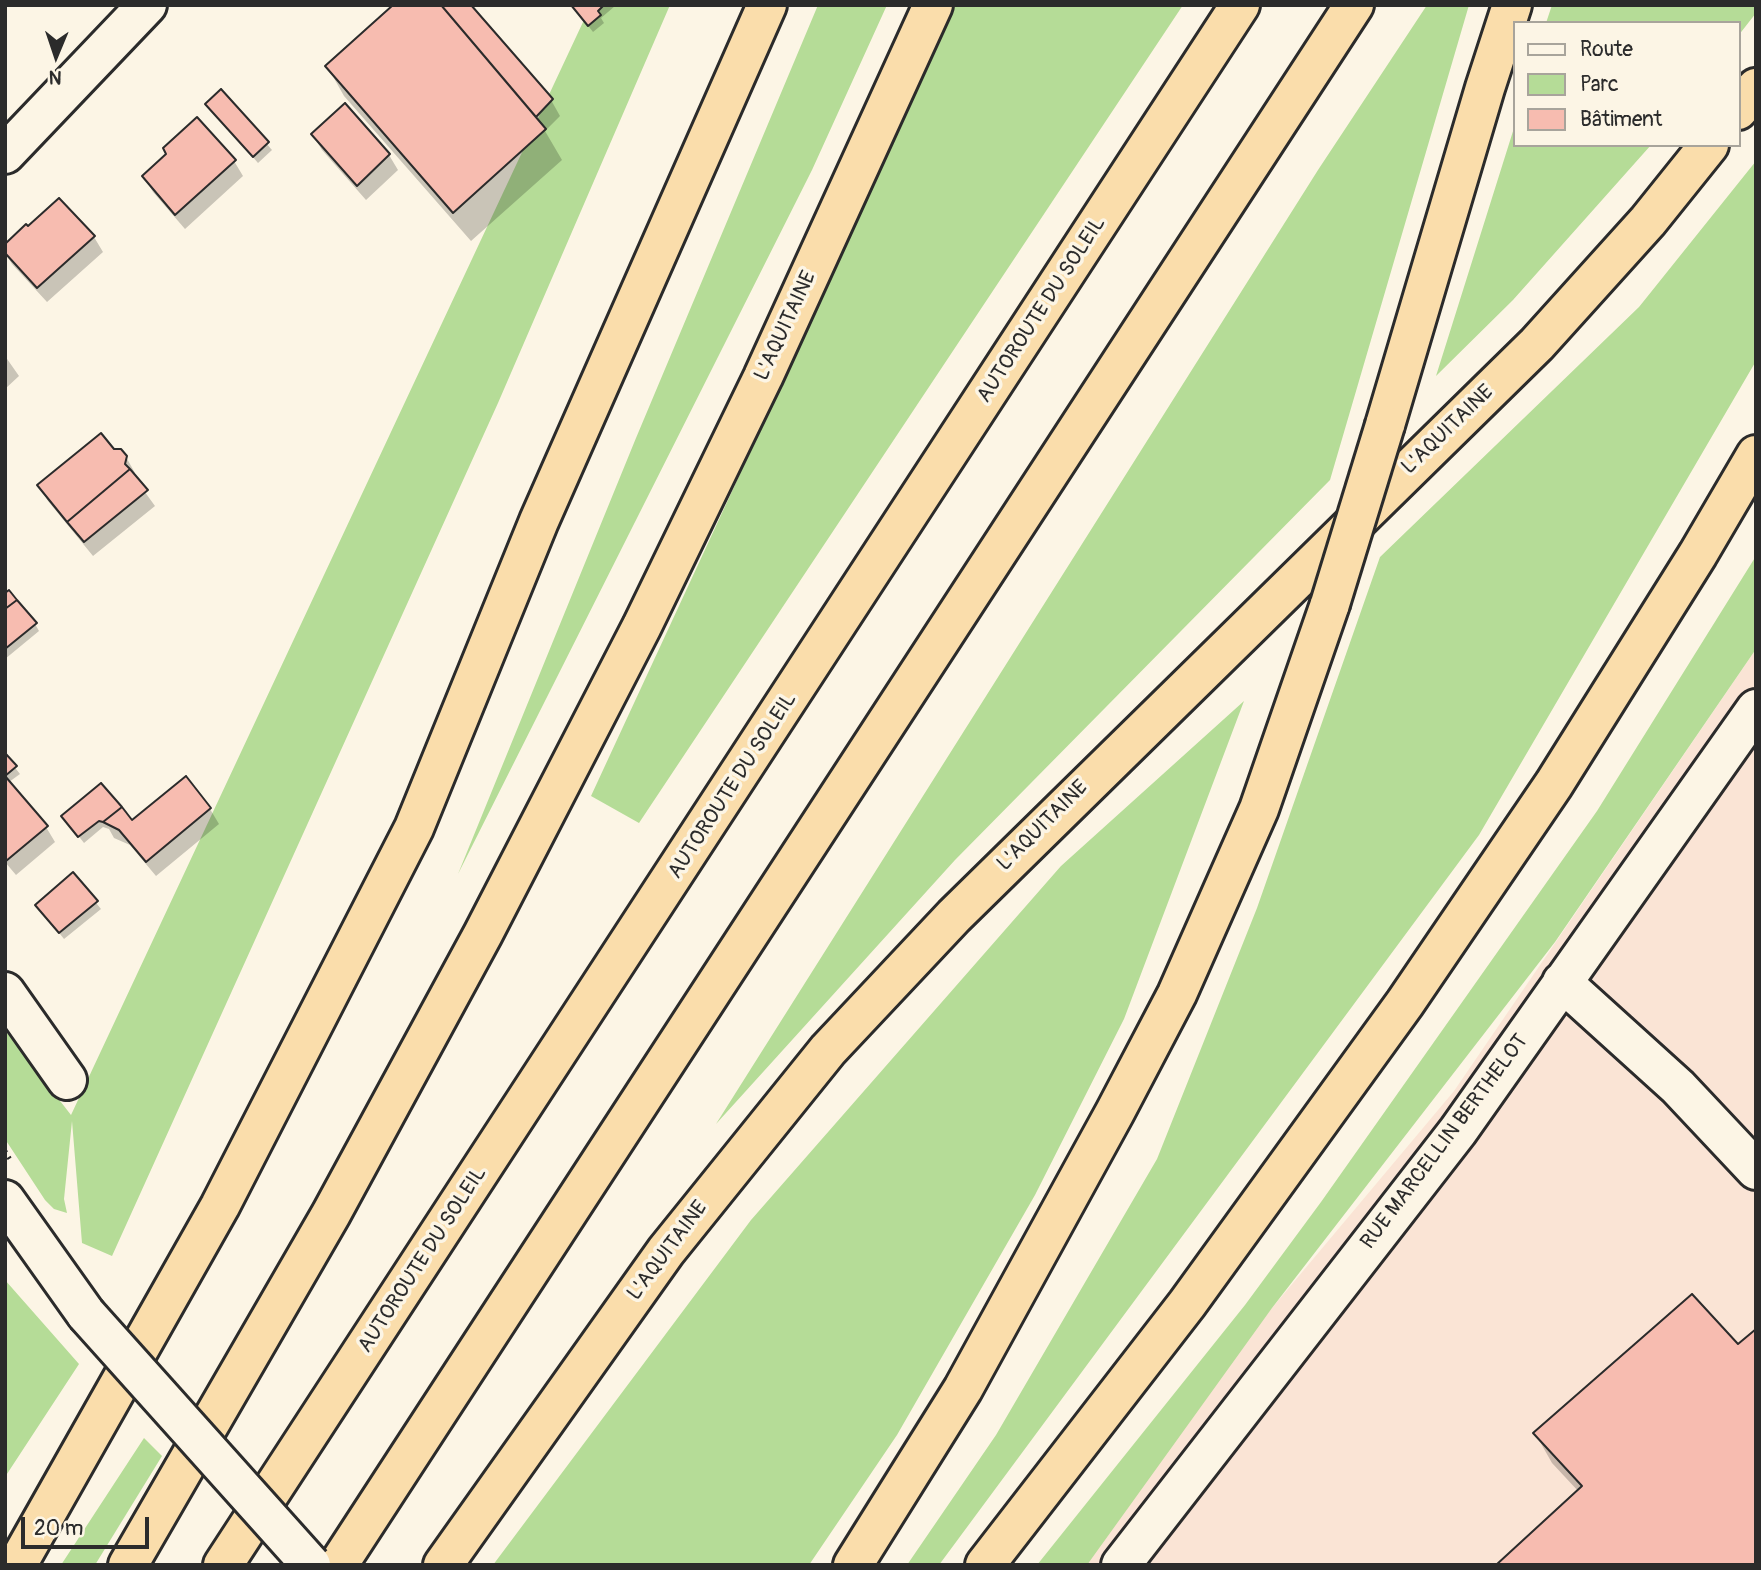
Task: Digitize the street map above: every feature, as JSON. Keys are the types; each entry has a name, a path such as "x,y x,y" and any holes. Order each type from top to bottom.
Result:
{"highway":[{"path":"17,1565 219,1206 414,828 539,521 767,5"},
{"name":"L'AQUITAINE","path":"128,1565 331,1214 490,922 642,626 763,377 933,5"},
{"name":"AUTOROUTE DU SOLEIL","path":"223,1565 1240,5"},
{"path":"338,1565 1354,5"},
{"path":"852,1565 962,1389 1115,1112 1177,994 1259,809 1330,604 1512,5"},
{"path":"1740,108 1756,88"},
{"name":"L'AQUITAINE","path":"443,1565 666,1251 828,1050 963,906 1537,344 1648,221 1708,147"},
{"path":"985,1565 1187,1304 1405,1003 1554,784 1698,554 1756,455"}],"street":[{"path":"5,154 147,5"},
{"name":"RUE MARCELLIN BERTHELOT","path":"1123,1564 1458,1131 1756,709"},
{"path":"1562,982 1678,1087 1756,1170"},
{"path":"5,992 67,1080"},
{"path":"5,1200 86,1314 311,1565"}],"shaded area":[{"path":"1756,649 1756,1565 1047,1565 1272,1308 1454,1091"}],"green space":[{"path":"591,5 670,5 498,403 112,1256 82,1243 72,1121 64,1199 67,1213 54,1209 45,1200 5,1139 5,1030 71,1115"},
{"path":"818,5 887,5 812,170 458,874 636,438"},
{"path":"951,5 1183,5 639,823 591,796 734,487"},
{"path":"1427,5 1469,5 1330,480 955,860 716,1124 1318,170"},
{"path":"1552,5 1756,5 1756,13 1740,33 1740,21 1547,21"},
{"path":"1512,134 1512,147 1649,147 1513,300 1436,376"},
{"path":"1756,161 1756,361 1479,835 939,1565 907,1565 996,1435 1157,1159 1257,908 1380,557 1639,307"},
{"path":"1756,556 1756,649 1555,942 1272,1308 1087,1565 1037,1565 1245,1305 1321,1202 1597,811"},
{"path":"1244,701 1124,1019 1035,1195 897,1435 809,1565 493,1565 751,1220 1061,866"},
{"path":"5,1280 79,1364 5,1477"},
{"path":"144,1438 162,1456 95,1565 61,1565"}],"building":[{"path":"393,5 441,5 546,129 453,213 325,66"},
{"path":"441,5 471,5 553,99 536,117"},
{"path":"571,5 604,5 598,11 601,15 588,26"},
{"path":"221,89 269,142 253,157 205,104"},
{"path":"345,103 390,154 357,186 311,134"},
{"path":"197,117 236,160 175,215 142,176 166,154 163,148"},
{"path":"59,198 95,236 37,288 5,253 5,244"},
{"path":"101,433 114,449 121,449 127,456 125,464 130,469 67,522 37,485"},
{"path":"130,469 148,490 84,542 67,522"},
{"path":"9,590 17,600 5,609 5,593"},
{"path":"17,600 37,623 5,649 5,609"},
{"path":"5,753 17,766 5,776"},
{"path":"5,776 48,826 6,861 5,860"},
{"path":"186,776 211,808 146,862 119,830 103,822 122,807 132,820"},
{"path":"101,783 122,807 78,837 61,816"},
{"path":"73,872 98,901 59,933 35,905"},
{"path":"1692,1294 1738,1344 1756,1329 1756,1565 1496,1565 1582,1486 1533,1433"}]}
